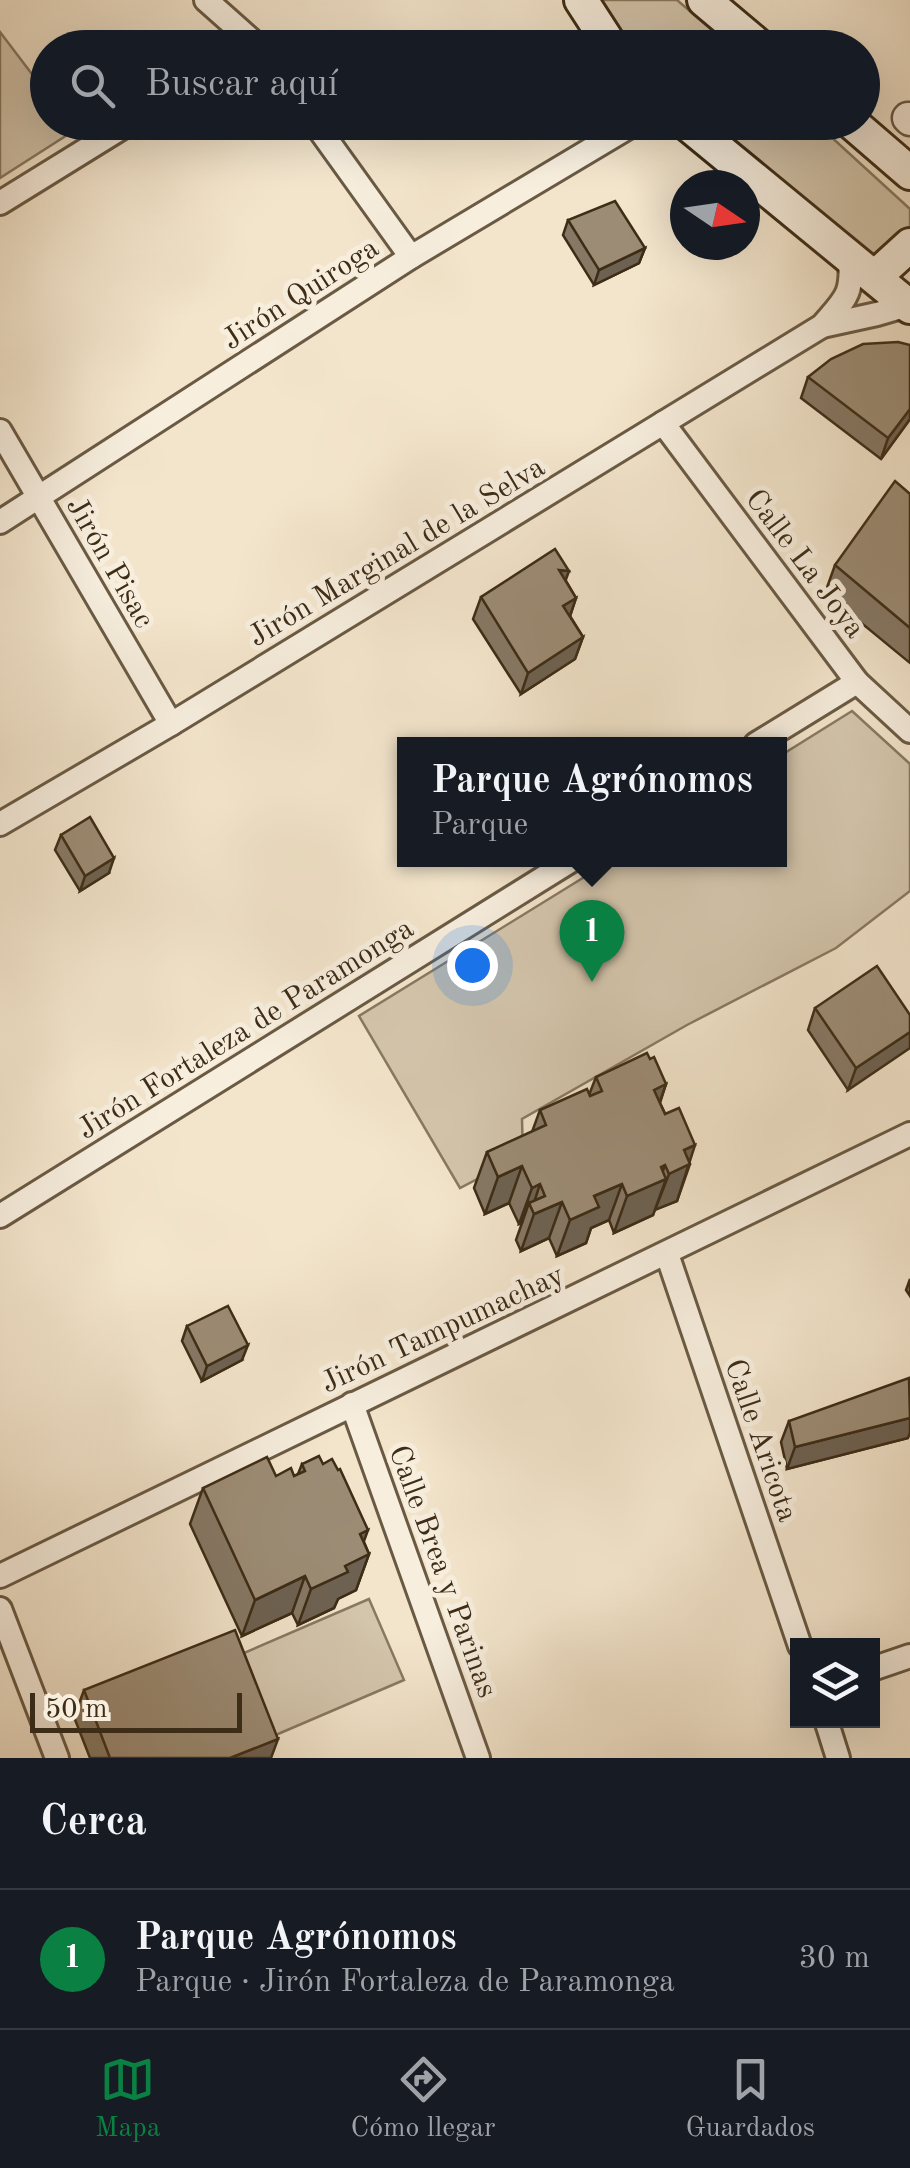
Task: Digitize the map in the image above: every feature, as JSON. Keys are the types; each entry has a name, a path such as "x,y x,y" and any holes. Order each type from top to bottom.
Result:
{"main road":[{"path":"580,0 600,30"},
{"path":"704,0 740,30"},
{"path":"707,140 909,305"},
{"path":"872,140 907,170"},
{"path":"862,267 910,246"}],"street":[{"path":"206,0 239,30"},
{"path":"880,125 909,118 907,170"},
{"path":"0,203 102,140"},
{"path":"327,140 411,257"},
{"name":"Jirón Quiroga","path":"0,522 411,257 607,140"},
{"name":"Jirón Marginal de la Selva","path":"0,824 171,724 822,326 846,299 862,267"},
{"name":"Jirón Marginal de la Selva","path":"822,326 909,305"},
{"name":"Calle La Joya","path":"663,423 857,682 910,731"},
{"name":"Jirón Pisac","path":"0,431 171,724"},
{"path":"767,737 857,682"},
{"name":"Jirón Fortaleza de Paramonga","path":"0,1216 561,867"},
{"name":"Jirón Tampumachay","path":"0,1576 910,1134"},
{"name":"Calle Aricota","path":"668,1254 797,1638"},
{"name":"Calle Brea y Parinas","path":"352,1404 478,1758"},
{"path":"0,1608 57,1758"},
{"path":"880,1667 910,1656"},
{"path":"829,1728 838,1758"}],"shaded area":[{"path":"596,0 677,0 712,30 620,30"},
{"path":"0,32 30,72 30,140 59,140 0,178"},
{"path":"734,140 835,140 910,209 910,244 879,260"},
{"path":"852,711 910,764 910,891 836,948 687,1025 522,1119 523,1155 460,1188 359,1016 601,867 787,867 787,752"},
{"path":"369,1599 404,1680 264,1740 230,1659"}],"building":[{"path":"615,201 645,248 599,270 568,220"},
{"path":"863,344 910,345 910,409 888,438 808,377 831,359"},
{"path":"895,481 910,494 910,628 835,565"},
{"path":"555,549 569,571 559,570 576,598 563,606 583,637 528,673 481,597"},
{"path":"90,817 114,858 85,876 61,835"},
{"path":"877,966 910,1015 910,1032 856,1068 815,1008"},
{"path":"647,1053 650,1059 654,1057 666,1084 654,1090 665,1114 679,1108 695,1145 684,1150 690,1164 669,1174 665,1165 661,1167 666,1179 627,1196 622,1184 594,1196 599,1207 570,1220 562,1202 534,1214 529,1203 545,1196 540,1184 532,1188 522,1166 498,1177 487,1152 546,1125 540,1110 587,1089 590,1096 602,1091 596,1077"},
{"path":"228,1306 248,1345 207,1366 187,1326"},
{"path":"909,1378 910,1418 795,1447 789,1421"},
{"path":"319,1456 323,1464 332,1459 340,1469 368,1530 360,1534 369,1554 345,1566 348,1572 311,1589 305,1576 255,1600 203,1488 267,1457 276,1476 291,1468 294,1476 305,1471 302,1464"},
{"path":"235,1630 278,1739 230,1758 110,1758 84,1690"}],"place":[{"name":"Parque Agrónomos","path":"592,982"}]}
